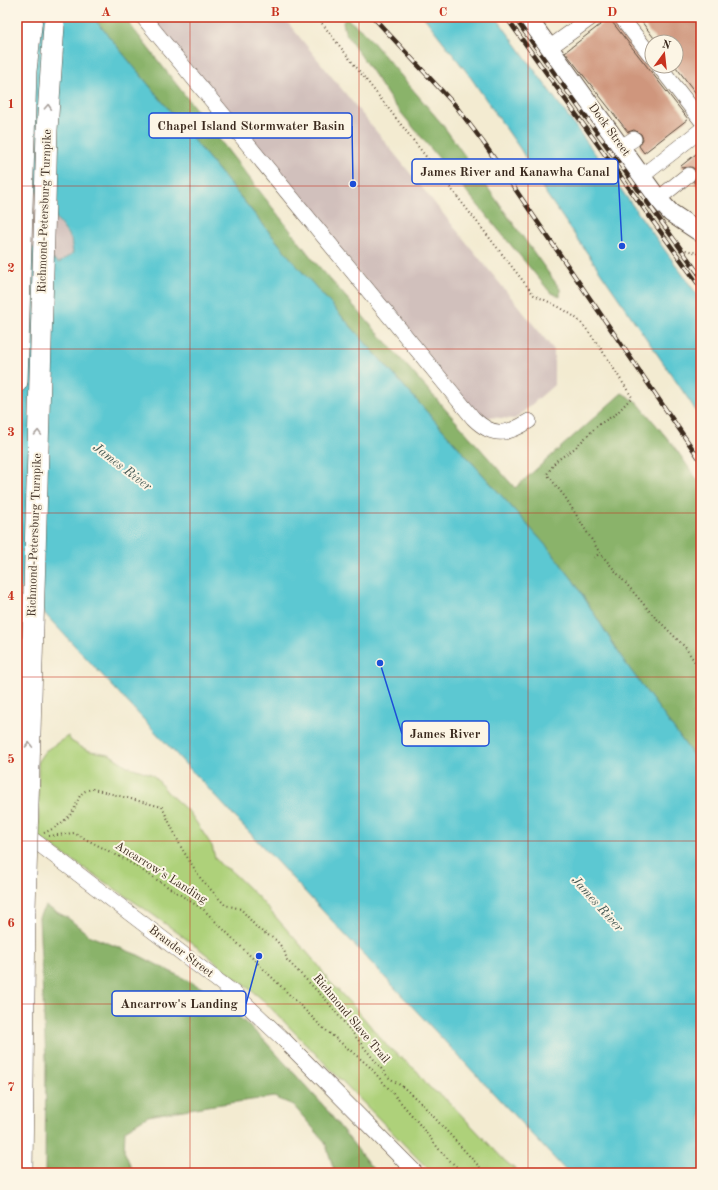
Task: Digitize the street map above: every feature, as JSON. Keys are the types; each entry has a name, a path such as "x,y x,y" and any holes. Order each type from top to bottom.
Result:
{"highway":[{"name":"Richmond-Petersburg Turnpike","path":"17,382 26,71 32,17"},
{"name":"Richmond-Petersburg Turnpike","path":"22,1173 25,910 47,130 55,17"}],"main road":[{"name":"Dock Street","path":"527,17 549,48 628,143 642,176 658,199 671,213 701,233"}],"street":[{"path":"143,17 473,418 481,426 491,431 501,433 514,431 529,421"},
{"path":"549,48 592,17"},
{"path":"621,17 644,47"},
{"path":"665,74 701,120"},
{"path":"642,176 701,130"},
{"path":"658,199 688,175"},
{"name":"Brander Street","path":"17,831 31,838 234,993 285,1041 416,1173"}],"path":[{"path":"317,17 534,295 565,310 578,320 600,348 632,397 616,414 598,425 575,448 556,461 547,474 565,497 600,552 652,614 685,647 701,671"},
{"path":"594,558 600,552"},
{"name":"Richmond Slave Trail","path":"31,838 53,829 71,814 81,793 87,789 93,789 162,807 182,849 201,879 225,905 241,909 258,929 276,940 284,950 287,960 326,1000 388,1077 403,1087 421,1103 485,1173"},
{"name":"Ancarrow’s Landing","path":"31,838 74,833 126,860 204,910 322,1027 370,1066 442,1153 463,1173"}],"shaded area":[{"path":"150,17 285,17 284,18 554,350 554,385 515,419 475,416"},
{"path":"17,164 71,240 73,253 59,263 28,245"}],"green space":[{"path":"93,17 124,17 314,261 515,488 622,393 637,402 673,445 701,485 701,766 624,661 573,580 549,549 297,266"},
{"path":"346,18 365,33 442,124 560,289 560,297 550,292 393,103 345,32 343,22"},
{"path":"68,736 71,741 81,747 90,751 109,754 127,766 151,774 156,778 167,792 190,813 212,846 215,858 221,865 230,870 257,896 319,966 328,980 357,1010 387,1046 417,1071 429,1087 448,1101 505,1161 520,1173 432,1173 263,1000 196,946 145,909 39,838 38,761 45,751"},
{"path":"45,906 68,918 90,936 138,955 214,994 262,1038 323,1105 376,1173 335,1173 325,1142 293,1105 274,1097 148,1116 125,1130 124,1151 134,1173 45,1173 46,1060 39,917"}],"water":[{"path":"17,17 93,17 297,266 549,549 573,580 624,661 701,766 701,1173 568,1173 17,584 17,238 59,263 73,253 71,239 17,164"},
{"path":"424,17 496,17 701,300 701,419 545,192 521,150 469,75"}],"building":[{"path":"638,17 701,17 701,100 681,74 684,74 684,34 651,34"},
{"path":"609,18 644,63 644,74 653,74 688,119 644,153 639,146 643,139 641,134 634,130 628,132 565,52"},
{"path":"701,150 701,191 694,182 697,174 695,169 691,167 682,168 681,166"}],"railway":[{"path":"373,17 455,105 483,142 701,461"},
{"path":"506,17 701,288"},
{"path":"514,17 701,277"}],"place":[{"name":"Chapel Island Stormwater Basin","path":"353,184"},
{"name":"James River and Kanawha Canal","path":"622,246"},
{"name":"James River","path":"380,663"},
{"name":"Ancarrow's Landing","path":"259,956"}]}
